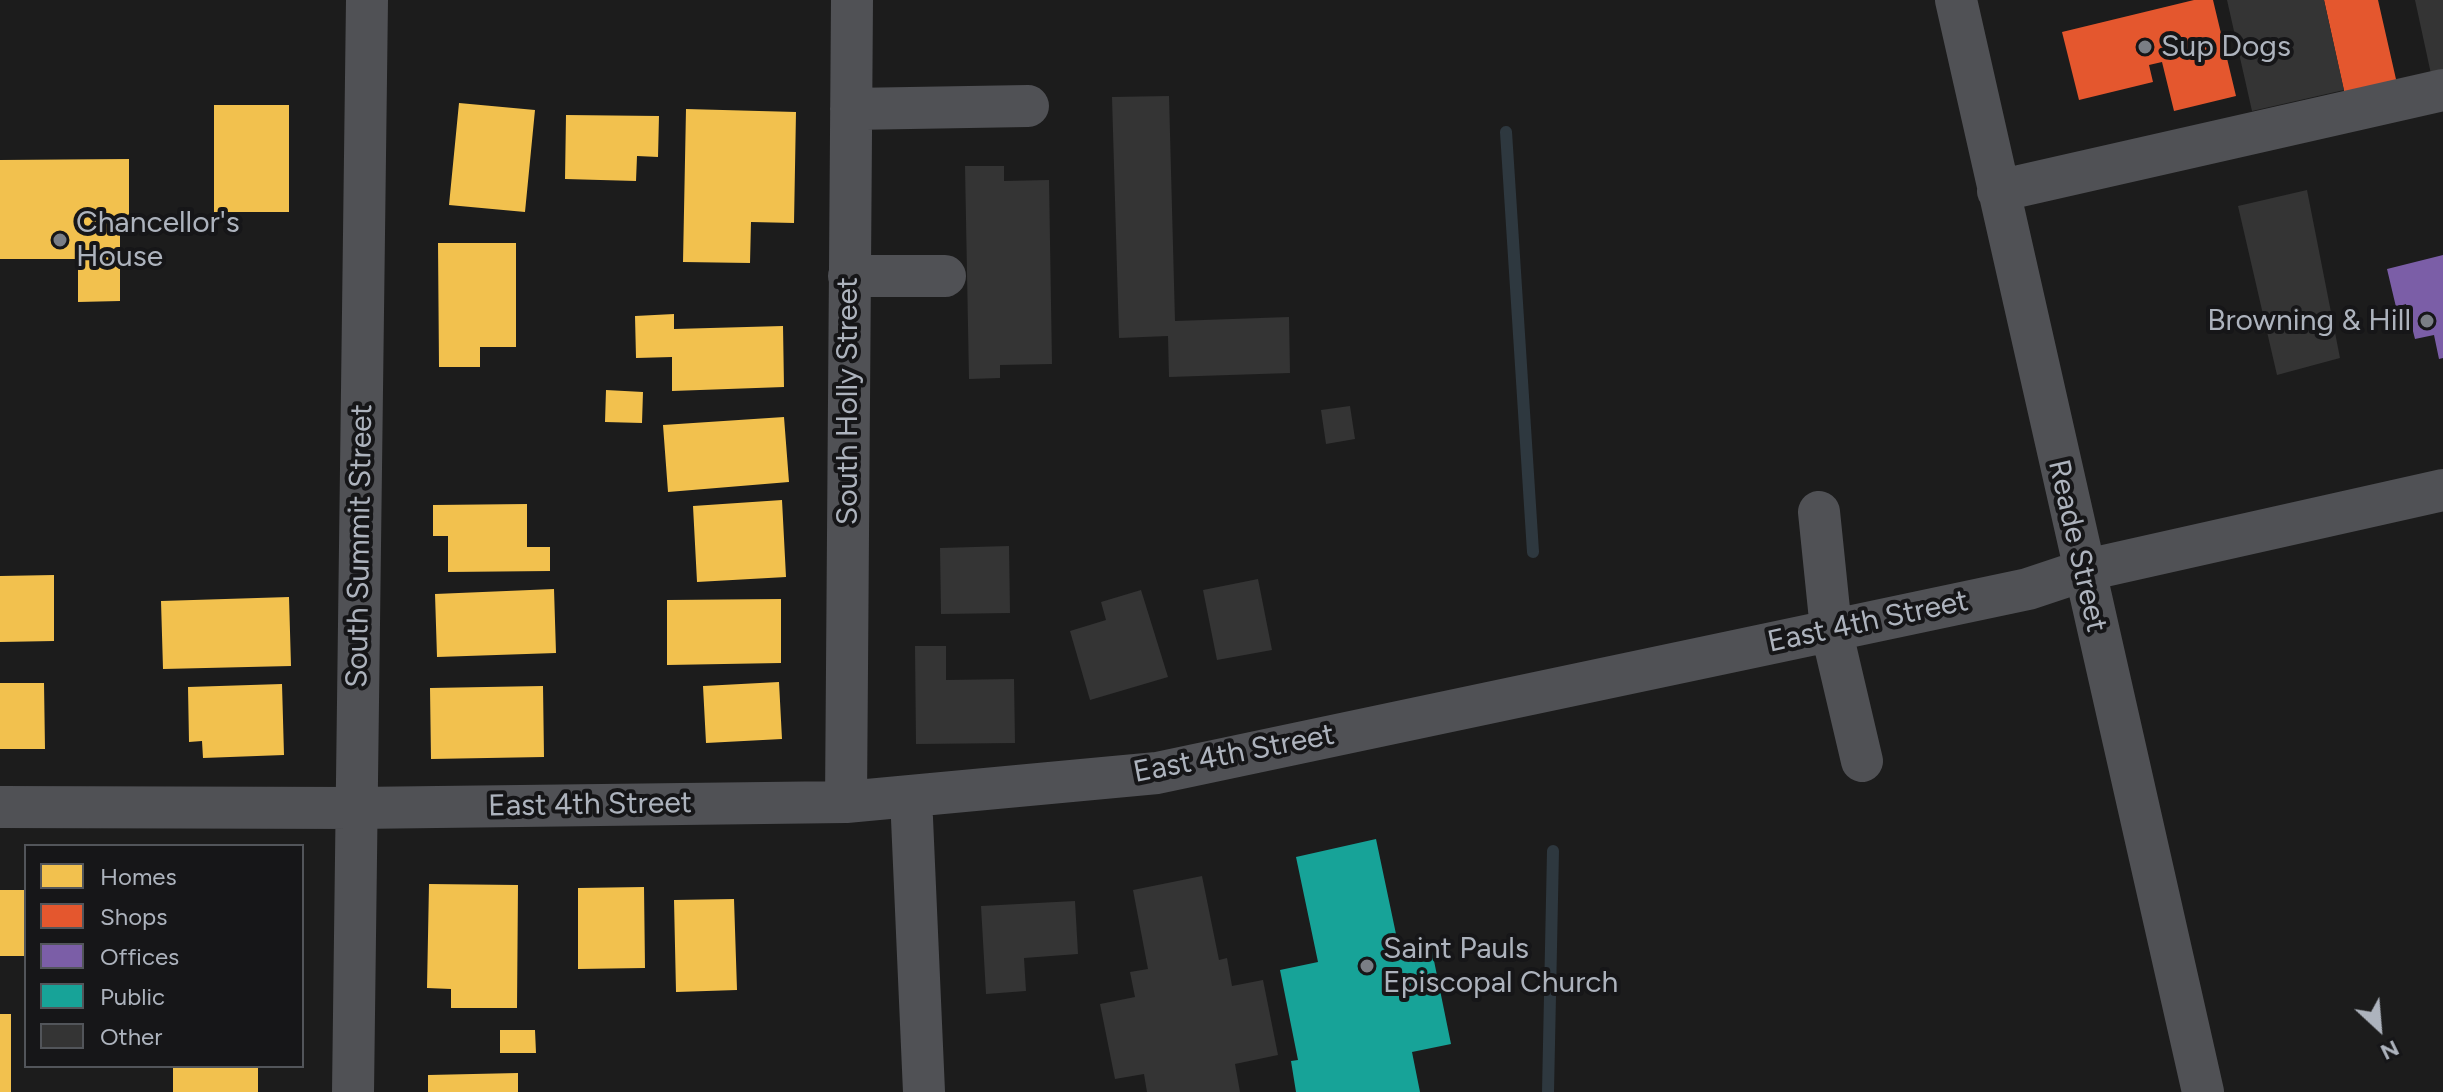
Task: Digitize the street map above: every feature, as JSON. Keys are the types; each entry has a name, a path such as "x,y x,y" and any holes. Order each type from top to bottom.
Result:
{"street":[{"name":"South Summit Street","path":"353,1092 367,0"},
{"name":"South Holly Street","path":"846,802 852,0"},
{"name":"Reade Street","path":"1956,0 2082,571 2203,1092"},
{"path":"1998,191 2443,90"},
{"path":"851,109 1028,106"},
{"path":"849,276 945,276"},
{"name":"East 4th Street","path":"0,807 356,808 846,802 1157,773 2028,589 2082,571 2443,490"},
{"path":"1819,512 1831,629 1862,761"},
{"path":"911,796 924,1092"}],"building: Homes":[{"path":"459,103 535,110 525,212 449,205"},
{"path":"214,105 289,105 289,212 214,212"},
{"path":"686,109 796,112 794,223 751,222 750,263 683,262"},
{"path":"566,115 659,116 658,157 637,156 636,181 565,179"},
{"name":"Chancellor's House","path":"129,159 129,222 120,222 120,301 78,302 78,259 0,259 0,160"},
{"path":"438,243 516,243 516,347 480,347 480,367 439,367"},
{"path":"674,314 674,329 783,326 784,387 672,391 672,357 636,358 635,316"},
{"path":"606,390 643,392 642,423 605,422"},
{"path":"784,417 789,482 668,492 663,425"},
{"path":"782,500 786,577 697,582 693,506"},
{"path":"527,504 527,547 550,547 550,571 448,572 448,536 433,536 433,505"},
{"path":"54,575 54,641 0,642 0,576"},
{"path":"554,589 556,653 437,657 435,594"},
{"path":"289,597 291,666 163,669 161,601"},
{"path":"781,599 781,663 667,665 667,600"},
{"path":"779,682 782,739 706,743 703,686"},
{"path":"0,683 44,683 45,749 0,749"},
{"path":"282,684 284,755 203,758 202,741 189,742 188,687"},
{"path":"543,686 544,757 431,759 430,688"},
{"path":"429,884 518,885 517,1008 451,1008 451,989 427,988"},
{"path":"644,887 645,968 578,969 578,888"},
{"path":"0,890 24,890 24,956 0,956"},
{"path":"734,899 737,990 676,992 674,900"},
{"path":"0,1014 11,1014 11,1092 0,1092"},
{"path":"500,1030 535,1030 536,1053 500,1053"},
{"path":"173,1068 258,1068 258,1092 173,1092"},
{"path":"518,1073 518,1092 428,1092 428,1075"}],"building: Shops":[{"name":"Sup Dogs","path":"2194,0 2213,0 2236,96 2174,111 2162,62 2149,65 2153,82 2079,100 2062,32"},
{"path":"2324,0 2378,0 2398,88 2346,100"}],"building: Offices":[{"name":"Browning & Hill","path":"2443,255 2443,358 2439,359 2434,335 2415,339 2406,304 2396,307 2387,269"}],"building: Public":[{"name":"Saint Pauls Episcopal Church","path":"1376,839 1400,953 1431,946 1451,1044 1412,1052 1420,1092 1296,1092 1291,1061 1298,1060 1280,970 1318,962 1296,857"}],"building: Other":[{"path":"2227,0 2324,0 2344,90 2252,111"},
{"path":"2415,0 2443,0 2443,72 2431,74"},
{"path":"1169,96 1175,321 1289,317 1290,373 1169,377 1168,336 1119,338 1112,97"},
{"path":"965,166 1004,166 1004,181 1049,180 1052,364 1000,365 1000,378 969,379"},
{"path":"2307,190 2340,358 2277,375 2238,206"},
{"path":"1350,406 1355,439 1326,444 1321,410"},
{"path":"1009,546 1010,613 941,614 940,548"},
{"path":"1258,579 1272,650 1217,660 1203,590"},
{"path":"1141,590 1168,677 1090,700 1070,631 1106,620 1101,602"},
{"path":"915,646 946,646 946,680 1014,679 1015,743 916,744"},
{"path":"1202,876 1219,960 1227,958 1232,986 1263,980 1278,1055 1235,1064 1240,1092 1147,1092 1144,1074 1115,1079 1100,1004 1135,997 1130,972 1148,969 1133,890"},
{"path":"1075,901 1078,954 1024,958 1026,991 986,994 981,906"}],"waterway":[{"path":"1506,132 1533,552"},
{"path":"1548,1092 1553,851"}],"place":[{"name":"Sup Dogs","path":"2145,47"},
{"name":"Chancellor's House","path":"60,240"},
{"name":"Browning & Hill","path":"2427,321"},
{"name":"Saint Pauls Episcopal Church","path":"1367,966"}]}
